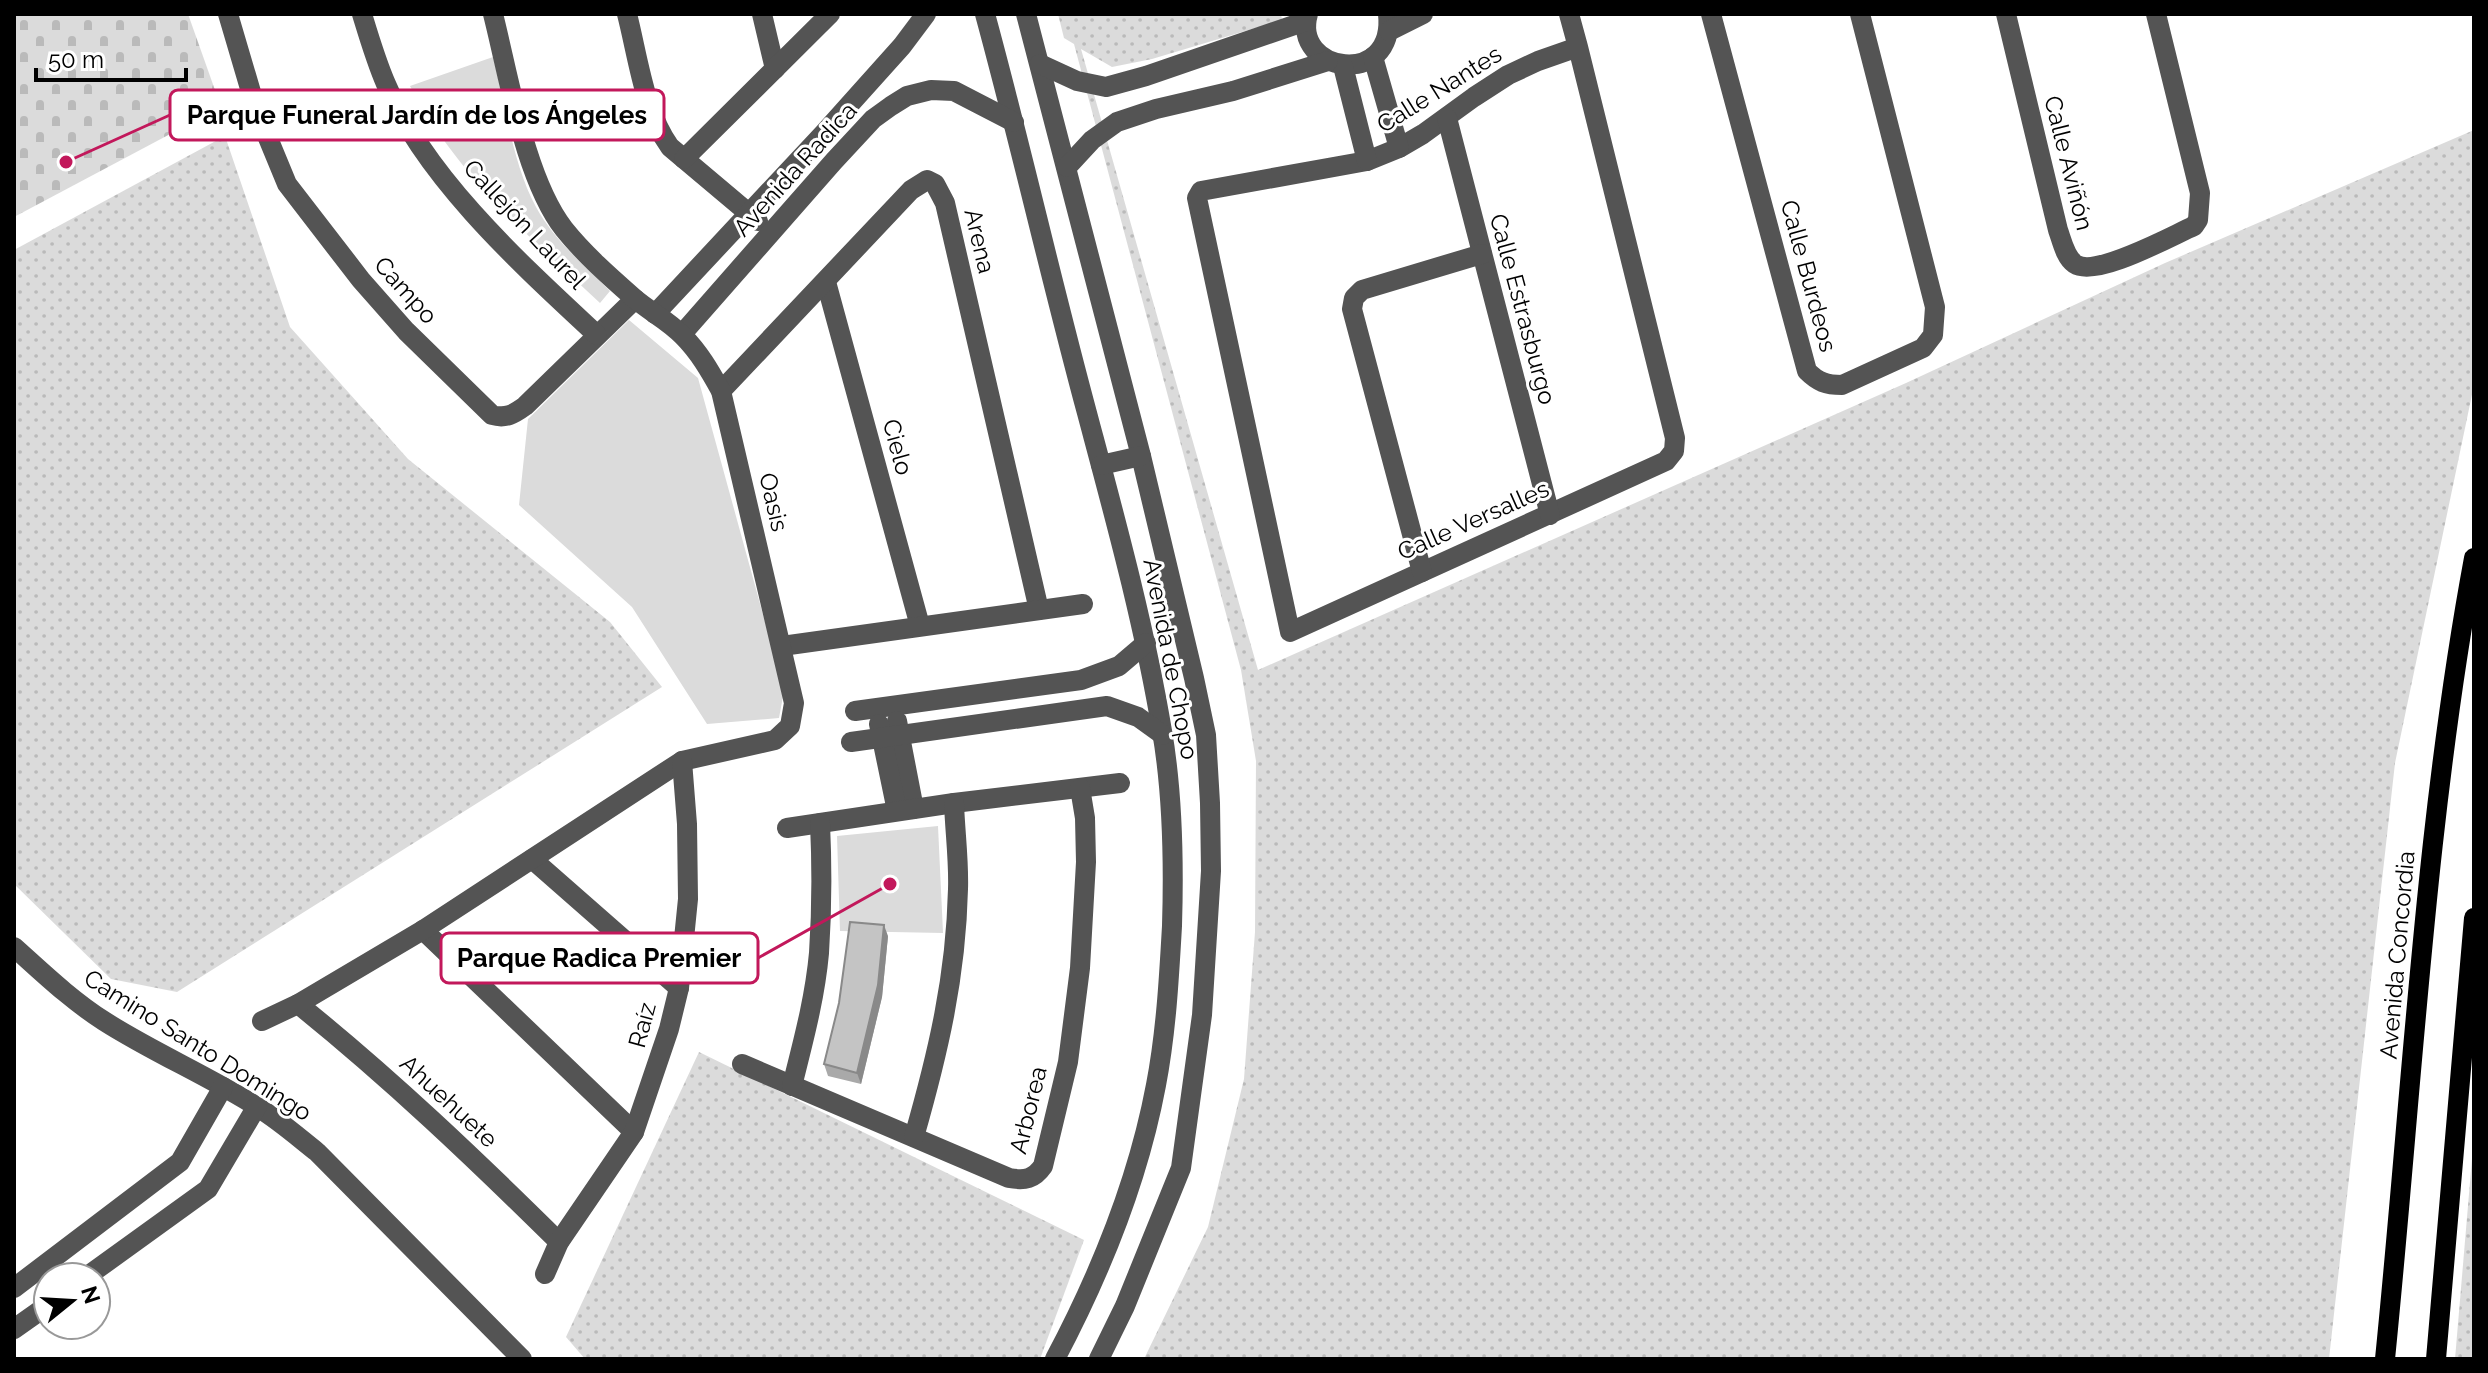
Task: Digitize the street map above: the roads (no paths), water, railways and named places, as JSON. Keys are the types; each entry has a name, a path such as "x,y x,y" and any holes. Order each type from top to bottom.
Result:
{"main road":[{"name":"Avenida Concordia","path":"2385,1359 2430,869 2454,680 2474,558"},
{"path":"2436,1359 2466,1095 2474,918"}],"street":[{"name":"Campo","path":"228,14 256,109 287,184 361,280 406,331 492,415 501,417 518,411 635,299"},
{"name":"Callejón Laurel","path":"362,14 386,85 433,162 483,225 597,335"},
{"name":"Oasis","path":"493,14 534,171 545,200 585,251 635,299 682,334 704,361 721,391 794,703 790,726 775,740 682,761"},
{"path":"627,14 658,126 670,147 771,233"},
{"path":"762,14 775,69"},
{"path":"684,159 830,14"},
{"name":"Avenida Radica","path":"655,314 750,215 902,46 926,14"},
{"name":"Avenida de Chopo","path":"985,14 1146,643 1163,735 1174,860 1169,980 1156,1086 1111,1239 1055,1359"},
{"name":"Avenida de Chopo","path":"1026,14 1141,456 1206,735 1211,871 1202,1015 1181,1168 1125,1306 1099,1359"},
{"path":"1067,167 1092,140 1117,122 1156,109 1336,63 1359,64 1373,57 1383,46 1388,23 1423,14"},
{"path":"1569,14 1578,47"},
{"name":"Calle Burdeos","path":"1711,14 1807,371 1817,382 1833,385 1842,385 1923,348 1933,335 1936,321 1860,14"},
{"name":"Calle Aviñón","path":"2006,14 2058,230 2066,252 2075,264 2089,268 2107,264 2194,226 2198,220 2200,193 2156,14"},
{"path":"1040,64 1077,81 1106,87 1146,76 1307,18 1308,37 1316,51 1336,63 1367,161"},
{"name":"Calle Nantes","path":"1290,632 1198,207 1201,191 1367,161 1399,148 1508,75 1578,47"},
{"name":"Calle Versalles","path":"1290,632 1666,461 1674,451 1675,438 1578,47"},
{"path":"1373,57 1399,148"},
{"path":"1106,87 1117,122"},
{"name":"Avenida Radica","path":"682,334 873,119 907,96 931,90 954,91 1014,122"},
{"name":"Calle Estrasburgo","path":"1447,118 1550,515"},
{"name":"Arena","path":"721,391 916,184 927,180 935,184 945,203 1039,610"},
{"path":"1422,572 1352,309 1354,298 1362,290 1482,254"},
{"name":"Cielo","path":"826,282 920,626"},
{"path":"1101,465 1141,456"},
{"path":"782,646 1083,604"},
{"path":"906,810 891,736 875,708 1081,680 1119,666 1146,643"},
{"path":"851,742 1107,706 1138,717 1163,735"},
{"path":"262,1021 298,1004 423,930 682,761"},
{"name":"Raíz","path":"545,1274 559,1242 634,1132 659,1064 679,988 688,899 682,761"},
{"path":"787,828 954,803 1120,783"},
{"name":"Arborea","path":"742,1064 1009,1178 1029,1179 1036,1176 1043,1166 1068,1062 1080,968 1086,862 1085,818 1080,788"},
{"path":"914,1137 938,1056 952,972 958,888 954,803"},
{"path":"792,1086 809,1021 819,955 822,889 820,823"},
{"path":"532,859 679,988"},
{"path":"423,930 634,1132"},
{"name":"Camino Santo Domingo","path":"14,947 75,1001 103,1021 282,1123 317,1152 522,1359"},
{"name":"Ahuehuete","path":"298,1004 373,1065 559,1242"},
{"path":"14,1288 180,1162 223,1087"},
{"path":"108,1261 208,1189 257,1106"},
{"path":"14,1329 32,1316"}],"place":[{"name":"Parque Funeral Jardín de los Ángeles","path":"66,162"},
{"name":"Parque Radica Premier","path":"890,884"}]}
